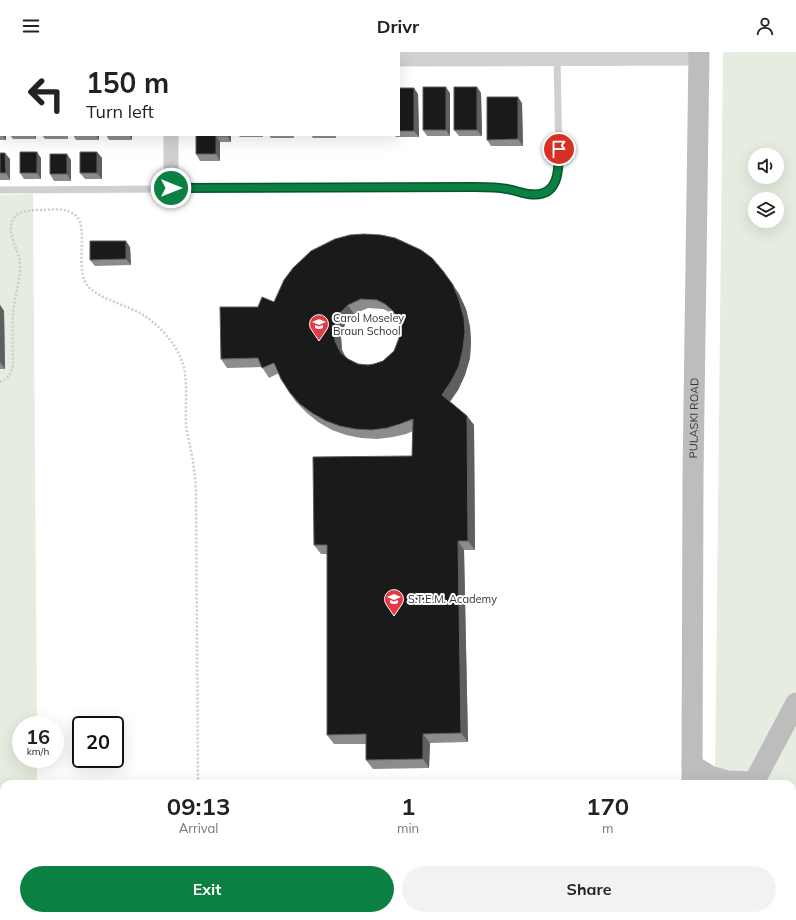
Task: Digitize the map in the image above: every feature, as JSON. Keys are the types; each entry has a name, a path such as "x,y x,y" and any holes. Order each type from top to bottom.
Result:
{"street":[{"path":"400,59 557,55 700,55"},
{"name":"PULASKI ROAD","path":"692,775 693,477 700,55"},
{"path":"171,136 171,188"},
{"path":"755,780 796,703"},
{"path":"692,775 710,776 724,780"}],"lane":[{"path":"0,190 475,187 505,188 536,195 547,192 553,187 557,178 559,164 557,55"}],"path":[{"path":"0,382 7,379 13,365 13,314 20,265 18,253 13,241 11,230 12,222 17,214 26,211 58,209 72,212 79,219 81,230 82,274 86,284 93,292 144,315 170,340 179,354 184,368 186,387 186,425 194,469 196,494 198,780"}],"shaded area":[{"path":"723,52 796,52 796,780 715,780"},
{"path":"33,194 37,716 12,716 12,768 37,768 37,780 0,780 0,195"}],"building":[{"path":"423,87 446,87 446,130 423,130"},
{"path":"454,87 477,87 477,130 454,130"},
{"path":"400,88 414,88 414,131 400,131"},
{"path":"487,97 518,97 518,139 487,140"},
{"path":"196,136 216,136 216,154 196,154"},
{"path":"20,152 37,152 37,173 20,173"},
{"path":"80,152 97,152 97,173 80,173"},
{"path":"0,153 5,153 6,173 0,173"},
{"path":"50,154 67,154 67,174 50,174"},
{"path":"350,235 381,235 395,238 421,250 432,258 453,285 464,318 465,332 459,366 442,395 467,416 468,541 458,541 461,733 423,734 423,759 366,760 366,734 327,735 327,545 314,545 313,457 412,456 413,419 387,428 371,430 340,426 326,421 300,404 290,393 281,379 274,363 262,368 258,358 221,359 220,307 258,307 262,297 274,302 284,280 293,268 311,251 335,239","holes":["361,299 377,300 385,304 393,311 400,328 399,338 394,351 383,361 368,365 358,364 348,359 341,353 335,341 334,327 339,314 348,305"]},
{"path":"90,241 126,241 126,259 90,260"}],"place":[{"name":"Carol Moseley Braun School","path":"319,341"},
{"name":"S.T.E.M. Academy","path":"394,616"}],"route":[{"path":"171,188 475,187 505,188 536,195 547,192 553,187 557,178 559,149"}]}
